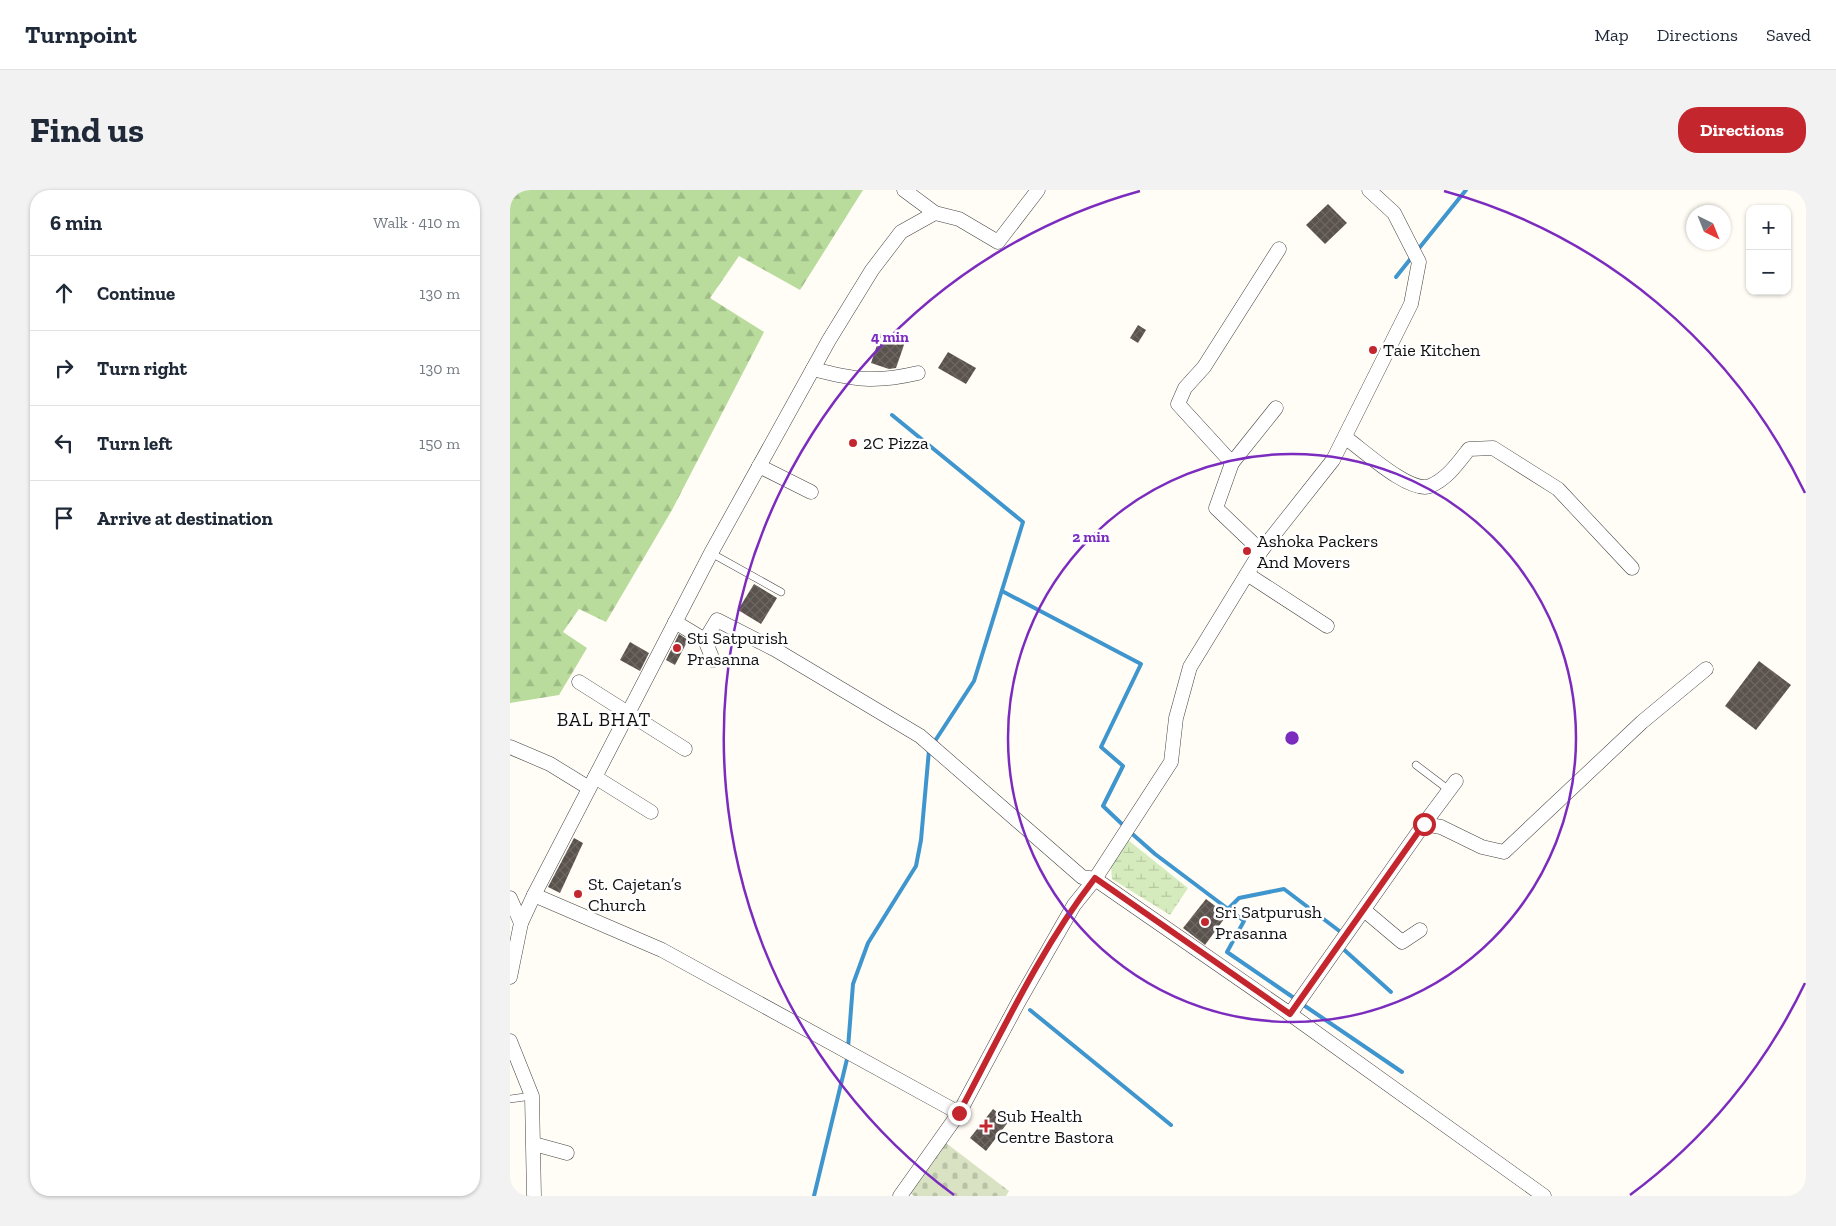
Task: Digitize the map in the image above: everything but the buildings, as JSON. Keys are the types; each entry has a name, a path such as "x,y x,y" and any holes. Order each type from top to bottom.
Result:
{"street":[{"path":"906,191 935,213 959,219 998,242 1038,190"},
{"path":"900,1196 959,1113 1019,1001 1074,906 1095,878 1171,762 1176,718 1190,668 1261,551 1333,460 1346,438 1411,304 1419,262 1394,212 1369,190"},
{"path":"510,977 522,923 534,895 711,553 759,466 813,369 872,270 901,232 935,213"},
{"path":"1232,463 1178,404 1185,388 1204,367 1280,249"},
{"path":"813,369 852,380 892,379 918,373"},
{"path":"1261,551 1216,508 1232,463 1276,408"},
{"path":"1346,438 1409,484 1429,487 1446,476 1469,449 1493,448 1558,489 1632,568"},
{"path":"759,466 811,492"},
{"path":"1247,574 1327,626"},
{"path":"705,640 717,620 776,650 920,736 1082,877 1095,878 1290,1014 1544,1196"},
{"path":"675,622 705,640 713,660"},
{"path":"1424,824 1441,826 1482,847 1504,852 1642,722 1706,669"},
{"path":"579,682 685,749"},
{"path":"510,747 592,782 651,812"},
{"path":"1290,1014 1452,786"},
{"path":"534,895 662,950 959,1113"},
{"path":"510,898 522,923"},
{"path":"1364,910 1402,942 1420,930"},
{"path":"510,1041 514,1063 532,1096 534,1196"},
{"path":"534,1144 567,1154"}],"lane":[{"path":"711,553 781,592"},
{"path":"1416,765 1452,786"},
{"path":"510,1099 532,1096"}],"green space":[{"path":"510,190 863,190 800,290 739,256 710,298 764,332 672,510 606,622 579,609 563,632 587,648 559,695 510,703"},
{"path":"1128,840 1188,888 1170,915 1112,879 1111,867"},
{"path":"946,1143 1009,1191 1006,1196 914,1196 910,1193"}],"waterway":[{"path":"1416,252 1466,190"},
{"path":"1396,277 1412,257"},
{"path":"892,415 1023,522 974,681 933,744"},
{"path":"1002,591 1141,664 1101,747 1123,766 1103,806 1124,826"},
{"path":"848,1048 853,984 868,943 916,866 921,840 929,750"},
{"path":"1129,831 1155,854 1244,921 1227,952 1297,1000"},
{"path":"1228,909 1239,898 1284,889 1342,933"},
{"path":"1341,947 1391,992"},
{"path":"1302,1004 1402,1072"},
{"path":"1030,1010 1171,1125"},
{"path":"814,1196 848,1055"}],"place":[{"name":"Taie Kitchen","path":"1373,350"},
{"name":"2C Pizza","path":"853,443"},
{"name":"Ashoka Packers And Movers","path":"1247,551"},
{"name":"Sti Satpurish Prasanna","path":"677,648"},
{"name":"St. Cajetan’s Church","path":"578,894"},
{"name":"Sri Satpurush Prasanna","path":"1205,922"},
{"name":"Sub Health Centre Bastora","path":"986,1126"}],"district":[{"name":"BAL BHAT","path":"604,719"}],"route":[{"path":"959,1113 1019,1001 1074,906 1095,878 1290,1014 1424,824"}]}
